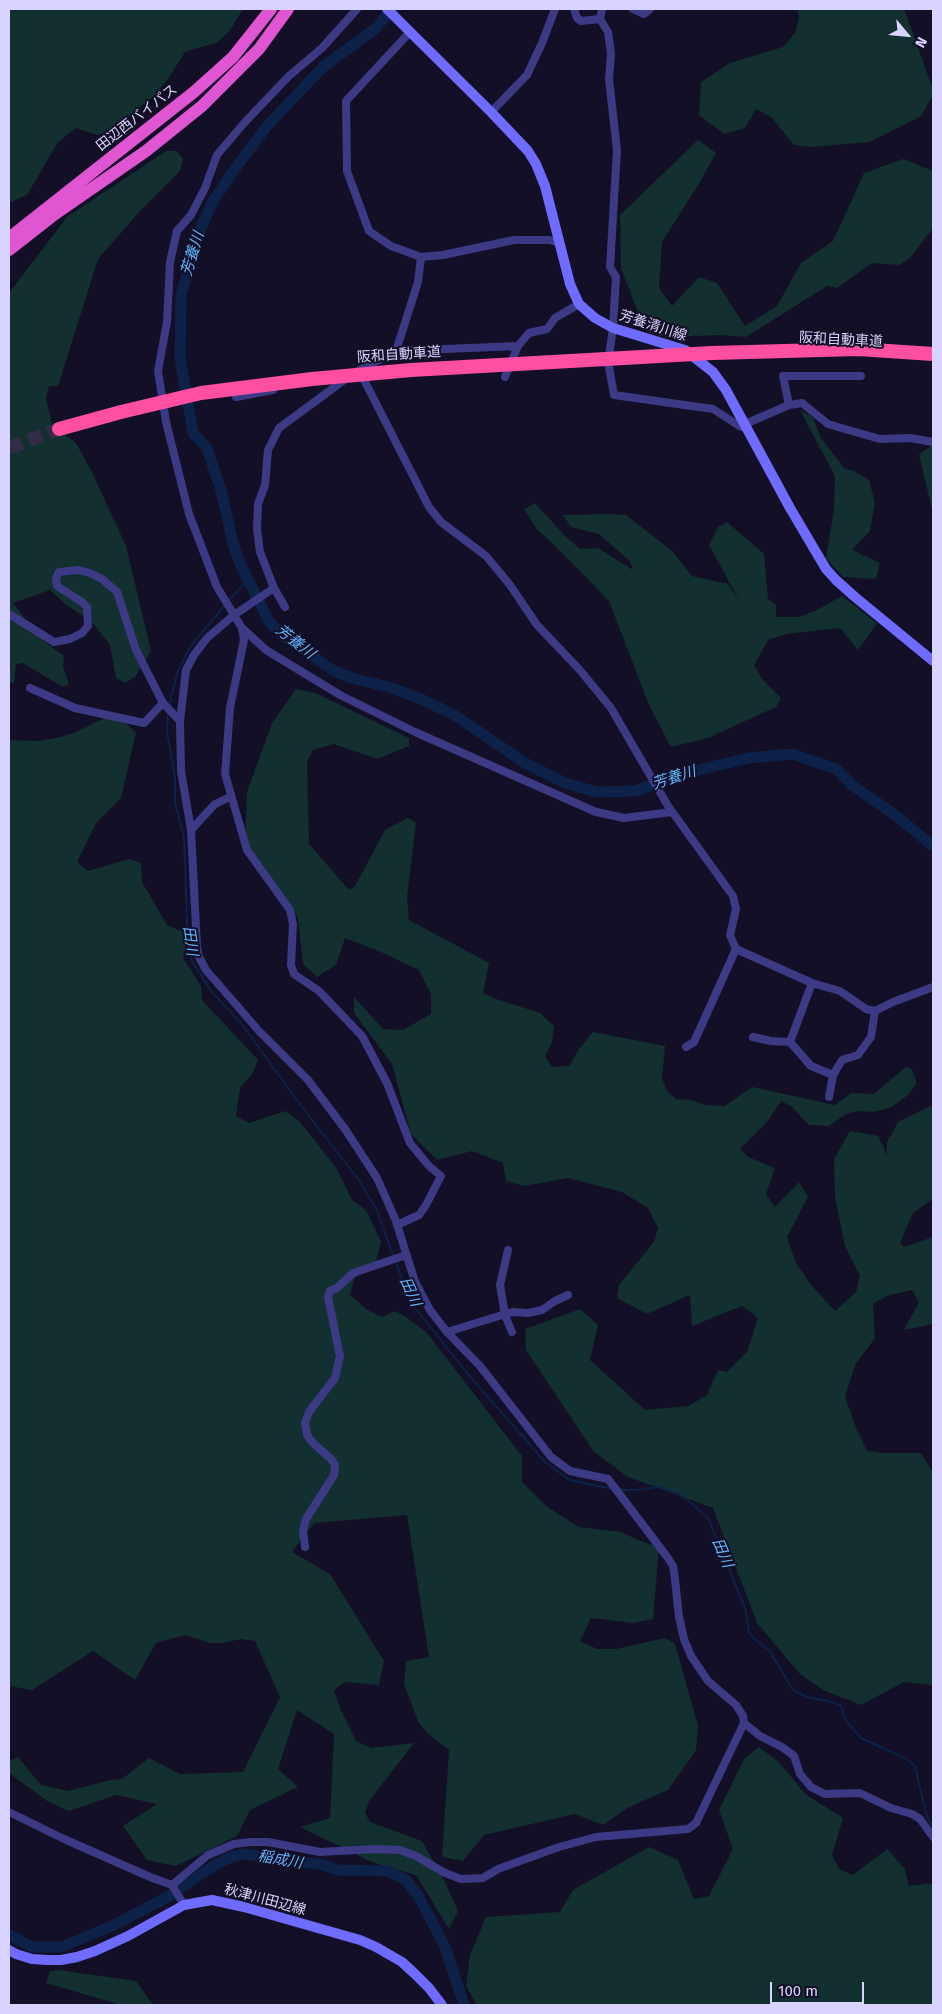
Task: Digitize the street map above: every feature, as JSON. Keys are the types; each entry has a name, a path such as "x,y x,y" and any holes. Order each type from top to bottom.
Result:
{"highway":[{"path":"9,231 58,188 204,74 241,36 262,9"},
{"name":"田辺西バイパス","path":"9,238 194,92 244,44 271,9"},
{"path":"9,250 55,214 146,151 202,106 259,49 288,9"},
{"name":"阪和自動車道","path":"747,353 867,349 933,354"},
{"name":"阪和自動車道","path":"59,429 201,393 312,379 431,369 712,353 842,356 933,364"}],"main road":[{"name":"芳養清川線","path":"387,9 528,151 546,186 570,284 579,304 595,318 613,328 685,350 713,372 726,390 790,508 826,568 855,598 933,662"},
{"name":"秋津川田辺線","path":"9,1950 24,1956 47,1960 77,1957 128,1936 182,1902 226,1902 360,1940 402,1962 429,1988 442,2005"}],"street":[{"path":"357,9 322,48 289,76 245,122 217,155 205,188 191,215 176,231 170,262 167,322 158,371 166,422 189,514 217,587 242,628 266,650 340,695 415,732 596,812 624,818 670,809"},
{"path":"491,112 527,75 555,9"},
{"path":"574,9 577,18 581,21 600,19"},
{"path":"602,9 600,19 608,32 611,53 609,79 617,150 610,267 616,277 613,328 608,362 614,395 713,409 741,427 789,405 802,403 828,424 880,439 910,438 933,442"},
{"path":"633,9 644,14 650,9"},
{"path":"408,30 346,100 347,172 368,231 391,246 421,257 443,255 514,240 550,240 559,243"},
{"path":"396,351 418,282 421,257"},
{"path":"505,377 518,346 529,333 547,328 555,318 579,304"},
{"path":"285,607 271,590 260,552 257,529 258,504 265,485 268,450 279,428 359,370 396,351 518,346"},
{"path":"359,370 428,507 441,522 486,556 510,585 537,625 595,687 611,708 670,809 733,896 736,908 730,935 736,949 812,983 840,991 866,1009 875,1011 933,987"},
{"path":"789,405 783,376 862,376"},
{"path":"236,397 320,383 330,390"},
{"path":"9,614 54,642 70,639 82,633 88,626 88,613 87,607 82,602 57,586 56,578 59,572 79,570 102,579 117,592 136,650 163,704 178,719"},
{"path":"173,1886 208,1855 234,1844 250,1842 268,1842 320,1852 374,1849 400,1850 461,1879 483,1878 498,1869 559,1847 596,1837 688,1829 696,1823 744,1723 743,1716 736,1705 708,1681 684,1639 673,1566 608,1479 570,1471 552,1457 480,1366 447,1332 430,1310 415,1282 397,1224 376,1178 340,1122 308,1080 259,1031 206,970 199,957 191,830 181,771 178,719 186,670 194,655 207,638 234,615 271,590"},
{"path":"242,628 244,640 230,708 225,754 225,774 230,797 247,850 290,910 293,924 291,965 294,974 319,990 362,1036 387,1083 410,1142 429,1166 441,1176 419,1215 397,1224"},
{"path":"30,688 75,708 144,723 163,704"},
{"path":"191,830 215,804 230,797"},
{"path":"686,1047 694,1042 736,949"},
{"path":"790,1042 812,983"},
{"path":"829,1097 833,1075 842,1060 858,1056 871,1037 875,1011"},
{"path":"753,1037 771,1041 790,1042 812,1066 833,1075"},
{"path":"508,1250 500,1285 505,1315 512,1332"},
{"path":"305,1547 303,1530 306,1519 334,1474 335,1465 313,1443 307,1434 305,1422 308,1412 334,1378 340,1356 328,1297 330,1291 337,1288 354,1273 406,1255"},
{"path":"447,1332 512,1312 528,1313 542,1310 554,1301 568,1295"},
{"path":"744,1723 760,1736 782,1746 794,1756 800,1774 811,1787 825,1794 860,1793 891,1808 912,1814 920,1820 933,1837"},
{"path":"9,1812 64,1839 173,1886 182,1902"}],"green space":[{"path":"9,9 243,9 230,30 218,42 185,52 168,79 153,97 108,132 97,135 76,128 58,142 27,195 9,203"},
{"path":"798,9 904,9 933,89 933,95 921,116 869,142 812,147 794,145 772,118 756,109 745,128 724,134 699,115 701,82 730,63 783,47 795,33 799,19"},
{"path":"698,140 716,153 662,242 659,288 672,306 699,277 717,283 745,326 777,306 801,263 833,241 864,173 903,159 933,171 933,228 910,258 899,265 872,263 837,288 827,286 746,337 721,335 666,337 643,325 621,268 620,215"},
{"path":"166,151 177,151 183,159 180,171 142,209 98,259 58,386 49,386 46,398 52,424 76,443 91,470 126,546 151,651 135,677 125,683 116,678 110,645 92,622 65,604 50,590 13,603 41,639 64,656 63,667 69,684 63,687 23,663 16,664 14,683 9,683 9,293 67,217"},
{"path":"800,410 813,417 821,438 845,469 854,471 869,480 875,503 870,531 852,550 880,563 876,579 843,577 826,558 834,510 835,476"},
{"path":"931,446 933,447 933,514 919,454"},
{"path":"535,503 565,536 580,549 598,548 633,570 630,561 599,534 571,527 563,515 626,515 672,551 692,576 728,584 740,602 709,545 718,527 727,522 764,554 768,599 776,605 776,617 799,617 815,611 842,596 877,623 858,650 840,628 786,634 768,640 754,665 762,679 781,698 776,707 708,738 671,747 649,705 609,601 536,528 524,509"},
{"path":"296,689 315,693 409,738 409,746 377,759 334,744 313,750 307,762 309,844 349,890 355,886 385,830 408,818 416,823 407,897 409,920 489,963 483,993 540,1013 554,1026 552,1042 545,1056 552,1067 569,1066 579,1049 593,1032 665,1046 662,1078 667,1091 676,1099 692,1100 705,1105 725,1106 752,1087 835,1105 851,1093 874,1094 907,1066 912,1070 917,1083 908,1095 890,1108 873,1112 859,1111 846,1114 829,1126 809,1125 791,1106 781,1101 767,1122 740,1149 748,1157 775,1168 766,1194 775,1207 799,1182 808,1197 787,1237 796,1263 811,1285 835,1311 856,1292 860,1276 845,1246 835,1197 834,1159 850,1131 878,1136 887,1155 887,1142 898,1122 933,1105 933,1199 913,1213 900,1243 904,1247 933,1237 933,1324 904,1330 919,1302 912,1290 887,1296 873,1304 875,1338 855,1365 845,1397 867,1451 921,1453 933,1472 933,1685 904,1682 861,1705 823,1690 800,1674 757,1623 713,1508 628,1477 594,1452 526,1350 525,1329 580,1309 598,1325 590,1360 645,1410 688,1406 707,1395 718,1370 727,1372 747,1352 758,1318 742,1306 692,1326 690,1295 647,1314 617,1298 619,1285 654,1242 658,1228 648,1208 622,1192 568,1178 524,1186 506,1181 503,1163 472,1151 437,1160 411,1134 392,1064 354,1013 354,997 383,1029 403,1030 431,1014 431,994 419,970 345,938 336,965 317,977 303,964 298,918 245,844 247,792 272,723"},
{"path":"109,716 124,721 136,733 121,798 96,823 77,862 88,871 129,859 141,863 142,882 167,925 188,934 183,958 201,986 202,1000 258,1060 252,1074 240,1088 236,1116 249,1123 285,1111 300,1122 337,1169 352,1200 366,1210 381,1242 376,1262 354,1279 350,1295 366,1309 382,1317 395,1311 405,1316 427,1333 522,1456 522,1482 546,1506 579,1527 621,1532 659,1547 653,1619 633,1623 591,1618 580,1641 597,1649 616,1649 665,1638 675,1644 698,1726 696,1750 668,1790 627,1808 603,1825 575,1814 484,1835 463,1861 442,1857 449,1750 427,1733 418,1721 404,1684 406,1661 429,1657 407,1515 314,1523 292,1552 330,1574 384,1661 379,1685 345,1682 334,1690 340,1708 356,1741 371,1748 414,1743 369,1801 365,1813 370,1822 422,1841 444,1880 458,1911 449,1929 416,1875 374,1863 300,1827 330,1818 334,1734 297,1710 278,1769 298,1787 250,1810 237,1836 176,1866 147,1860 123,1826 157,1804 116,1795 69,1811 47,1801 9,1773 9,1761 18,1757 41,1785 68,1791 122,1779 149,1758 180,1774 243,1772 280,1697 255,1641 241,1639 222,1643 209,1643 186,1635 156,1643 135,1680 93,1651 32,1690 9,1686 9,740 39,741 61,737"},
{"path":"759,1747 780,1763 805,1794 843,1818 832,1855 839,1869 853,1875 887,1849 905,1869 909,1886 933,1883 933,2005 477,2005 466,1986 470,1955 486,1917 560,1912 573,1890 649,1847 678,1860 694,1899 709,1896 733,1849 719,1810 744,1759"},
{"path":"58,1970 136,1981 153,2005 121,2005 46,1983 50,1971"}],"waterway":[{"name":"芳養川","path":"392,9 375,29 324,66 267,126 234,170 212,203 198,235 181,295 180,358 193,433 207,448 221,490 234,547 241,566 270,623 285,637 334,671 355,679 389,687 421,699 456,716 525,763 565,783 597,792 636,791 681,774 749,758 792,754 836,769 853,786 894,814 933,846"},
{"name":"田川","path":"228,601 248,580"},
{"name":"田川","path":"169,706 177,673 190,647 225,605"},
{"name":"田川","path":"168,713 167,732 175,778 175,803 184,837 188,946 192,961 211,991 241,1023 299,1103 358,1179 377,1210 393,1256"},
{"name":"田川","path":"395,1260 407,1293 416,1309 467,1373 546,1463 570,1480 612,1489"},
{"name":"田川","path":"620,1490 657,1487 677,1493 708,1518 745,1608 749,1632 753,1638 769,1650 793,1690 807,1697 832,1702 841,1706 846,1721 861,1738 905,1758 915,1766 926,1814 933,1828"},
{"name":"稲成川","path":"9,1935 32,1947 61,1947 112,1926 166,1898 213,1866 231,1857 245,1854 324,1865 338,1870 388,1871 406,1880 419,1897 445,1947 464,2005"}],"tunnel":[{"path":"9,448 59,429"}]}
